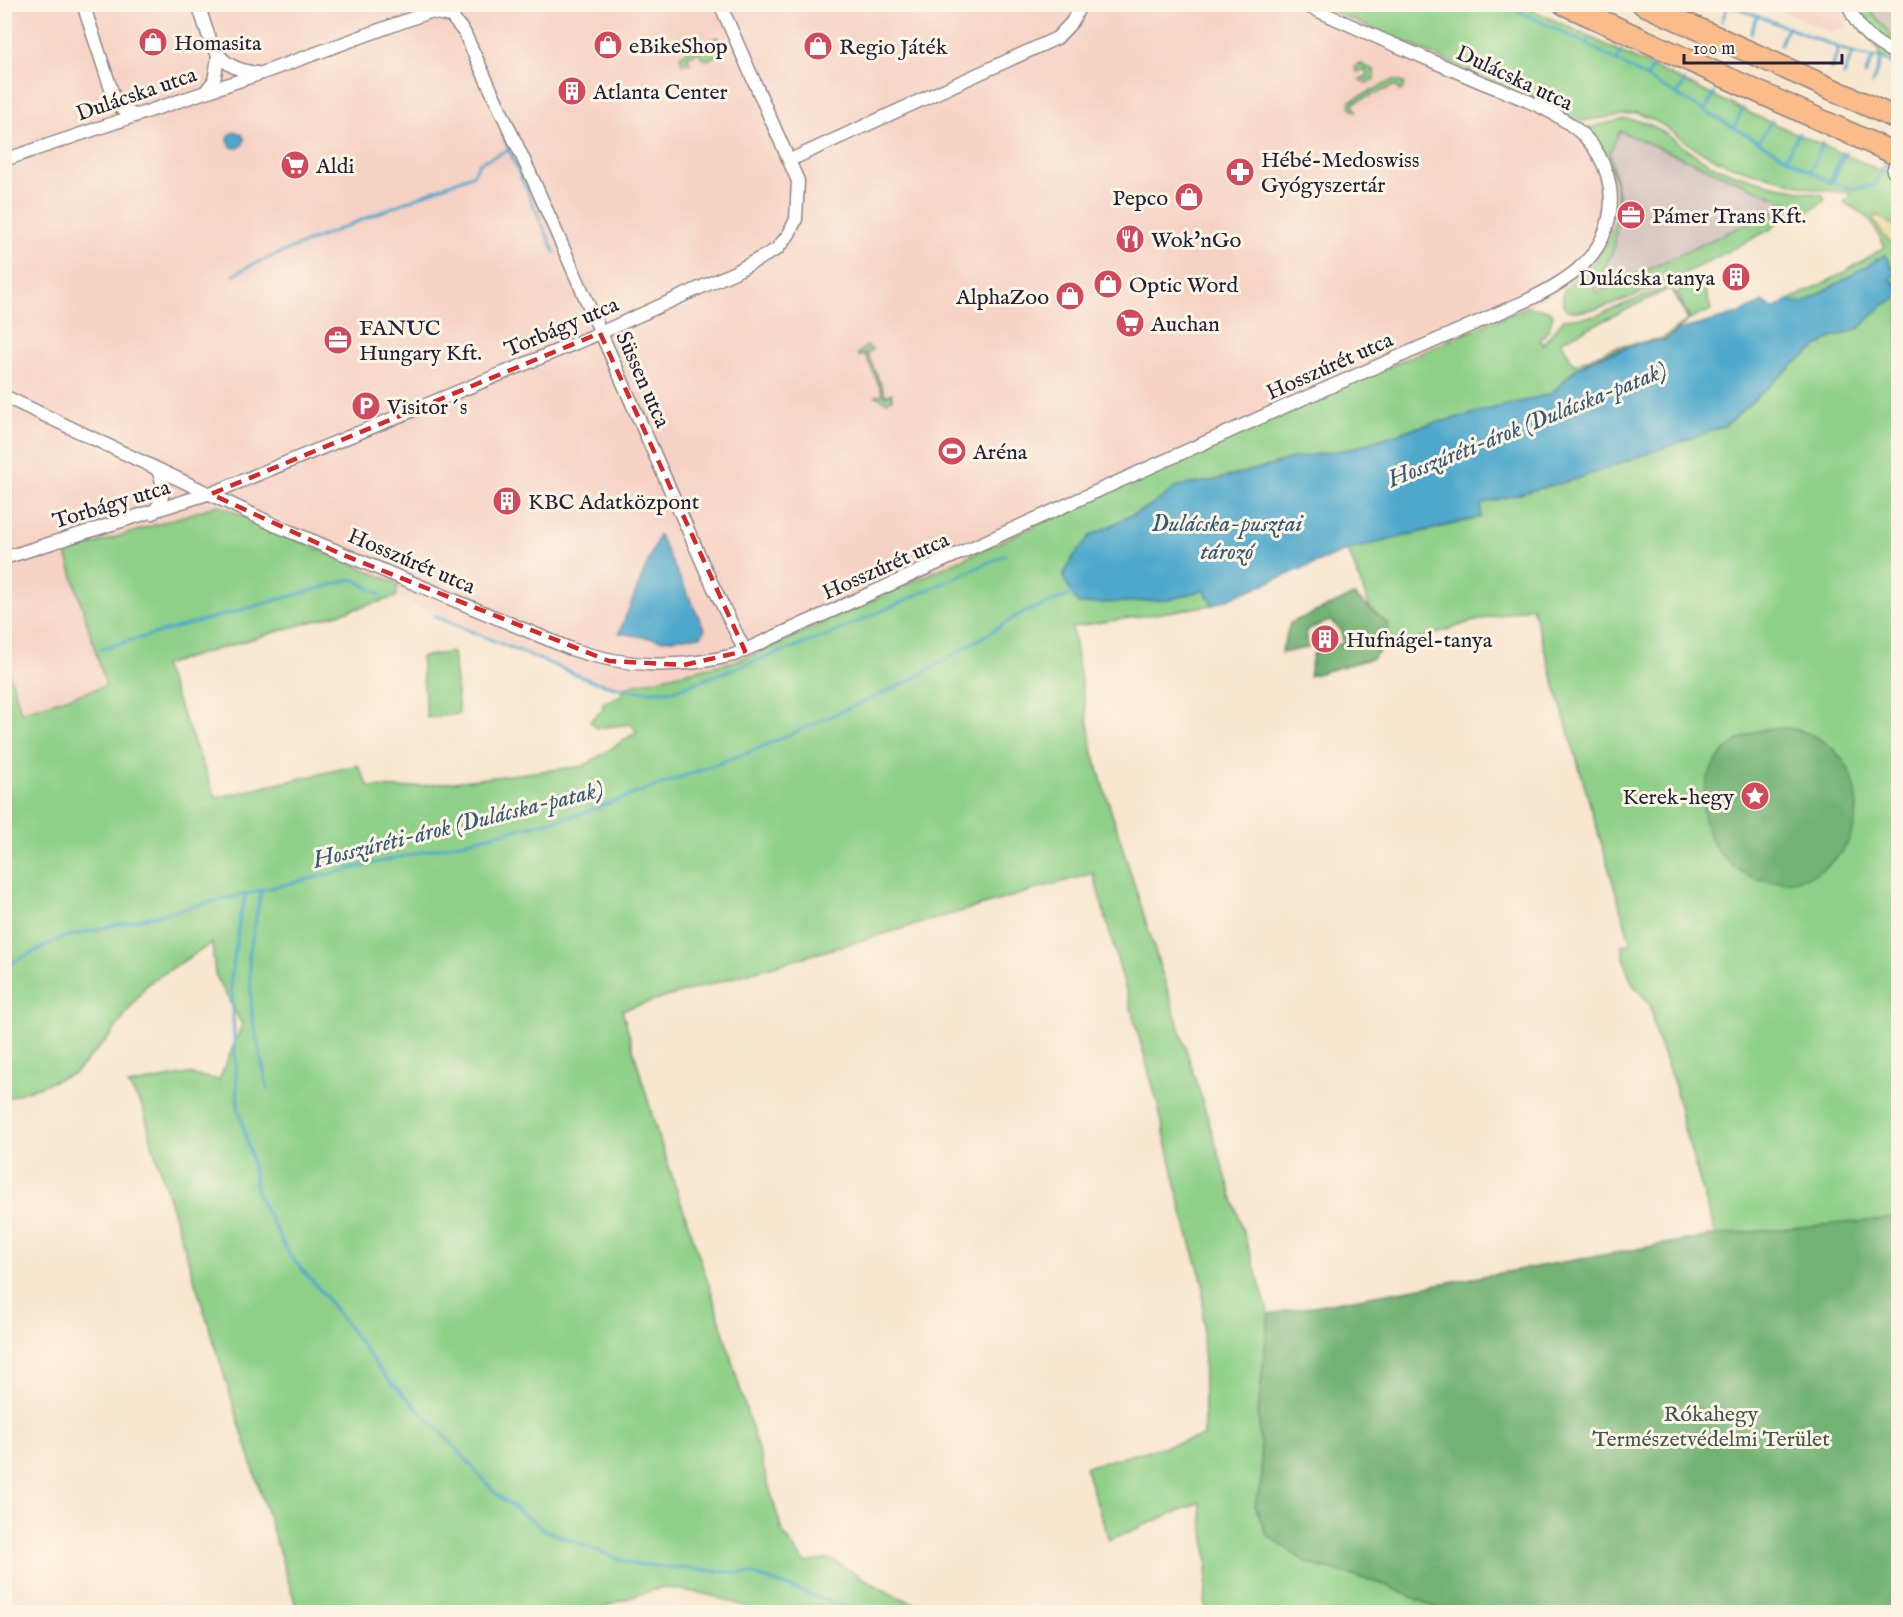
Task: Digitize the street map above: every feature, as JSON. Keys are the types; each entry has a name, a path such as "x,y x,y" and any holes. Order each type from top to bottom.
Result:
{"highway":[{"path":"1564,4 1863,140 1897,162"},
{"path":"1643,4 1899,119"}],"street":[{"path":"82,4 115,101 121,108 134,115"},
{"path":"198,4 218,57 228,66 262,74"},
{"name":"Dulácska utca","path":"4,160 262,74 451,4"},
{"name":"Torbágy utca","path":"4,558 211,494 600,333 746,267 777,249 789,234 796,219 798,182 720,4"},
{"path":"790,160 1057,38 1072,22 1080,4"},
{"name":"Dulácska utca","path":"1303,4 1540,108 1570,125 1587,139 1607,174 1610,210 1604,235 1590,259 1563,282"},
{"path":"1848,4 1861,31 1878,44 1899,55"},
{"name":"Süssen utca","path":"430,12 451,16 464,32 715,591 745,651"},
{"path":"205,92 214,81 218,57"},
{"path":"102,126 112,111 115,101"},
{"name":"Hosszúrét utca","path":"211,494 341,554 591,656 634,665 661,666 705,662 745,651 1277,410 1526,301 1563,282"},
{"path":"4,396 211,494"},
{"path":"153,513 164,492 157,470"}],"highlighted area":[{"path":"600,333 745,651 684,665 609,661 341,554 211,494"}],"shaded area":[{"path":"4,5 1318,5 1545,103 1581,126 1592,135 1608,160 1616,185 1616,212 1609,238 1594,263 1581,275 1551,295 736,661 623,687 583,676 396,597 398,584 314,549 106,686 21,712 4,656"},
{"path":"1769,5 1845,5 1848,17 1846,28 1830,32"},
{"path":"1866,5 1898,5 1898,29 1890,32"},
{"path":"1620,131 1789,204 1597,293 1594,290 1614,248 1620,206 1610,152"}],"green space":[{"path":"1318,5 1522,5 1754,115 1898,178 1898,286 1890,278 1885,255 1804,303 1787,301 1840,275 1885,247 1869,218 1844,202 1852,193 1814,189 1728,165 1696,149 1659,123 1637,113 1575,122 1545,103"},
{"path":"1845,5 1866,5 1898,43 1898,68 1879,56 1880,52"},
{"path":"718,37 724,52 707,60 702,58 699,52 687,57 690,63 683,64 680,57 685,52"},
{"path":"1359,63 1374,70 1375,79 1366,83 1362,82 1360,79 1368,76 1365,69 1357,72 1355,67"},
{"path":"1394,80 1404,83 1402,90 1399,91 1396,85 1353,103 1356,111 1351,109 1350,101"},
{"path":"1624,119 1648,124 1712,165 1766,183 1823,195 1825,200 1803,214 1786,213 1780,209 1788,203 1620,131 1610,152 1620,206 1614,248 1594,289 1597,293 1774,211 1778,222 1771,229 1729,251 1638,294 1585,311 1568,310 1563,305 1563,292 1593,263 1604,247 1612,230 1616,212 1613,176 1607,159 1584,129"},
{"path":"1703,282 1711,310 1690,319 1677,292"},
{"name":"Rókahegy Természetvédelmi Terület","path":"1666,287 1672,287 1689,320 1665,340 1637,344 1595,357 1575,369 1551,394 1415,428 1350,449 1288,459 1211,481 1178,487 1152,505 1090,536 1079,604 1168,600 1204,590 1213,605 1072,627 1093,753 1269,1314 1716,1235 1683,1125 1675,1086 1655,1033 1650,1004 1634,986 1627,971 1622,945 1631,944 1532,607 1467,623 1386,650 1348,550 1480,518 1481,504 1725,426 1795,363 1827,340 1858,329 1882,306 1898,298 1898,1612 1212,1612 1205,1606 1208,1562 1200,1502 1109,1540 1085,1467 1204,1436 1203,1283 1184,1220 1157,1101 1093,873 622,1010 657,1132 713,1297 782,1531 804,1563 830,1559 891,1594 936,1612 762,1612 710,1595 663,1587 586,1612 298,1612 153,1147 143,1107 128,1085 188,1074 219,1080 242,1025 215,974 212,943 147,984 110,1036 75,1073 5,1099 4,656 21,712 106,686 66,553 218,505 398,584 396,597 163,665 216,798 358,765 369,787 404,788 584,766 637,732 631,724 597,728 590,721 603,710 603,703 622,695 623,687 736,661 764,650 1262,422 1526,307 1548,310 1553,315 1549,329 1540,340 1543,344 1564,319 1596,316","holes":["1671,288 1688,320 1663,338 1613,348 1574,365 1561,341"]},
{"path":"867,346 873,350 867,353 886,396 892,393 892,399 887,402 876,396 883,394 865,354 859,357 858,354"},
{"path":"1354,595 1387,623 1390,638 1373,658 1309,676 1313,654 1343,643 1341,630 1330,621 1306,630 1308,648 1281,653 1290,623"},
{"path":"453,652 459,714 427,718 421,657"},
{"path":"1780,728 1809,734 1823,741 1834,751 1844,762 1851,776 1857,805 1851,834 1844,848 1834,859 1823,869 1809,876 1780,882 1751,876 1737,869 1726,859 1716,848 1709,834 1703,805 1709,776 1716,762 1726,751 1737,741 1751,734"},
{"name":"Rókahegy Természetvédelmi Terület","path":"1898,1218 1898,1612 1444,1612 1385,1585 1307,1563 1267,1535 1255,1506 1262,1477 1258,1411 1269,1314 1717,1235"}],"sand":[{"path":"1877,215 1898,228 1898,244 1892,244 1883,235 1873,219"}],"water":[{"path":"236,132 242,134 244,140 242,146 236,148 230,146 228,140 230,134"},
{"name":"Dulácska-pusztai tározó","path":"1885,255 1896,274 1890,279 1898,286 1898,298 1882,306 1858,329 1827,340 1795,363 1725,426 1577,479 1481,504 1481,517 1348,550 1213,605 1204,590 1168,600 1078,604 1063,577 1071,560 1090,536 1152,505 1178,486 1211,481 1288,459 1350,449 1415,428 1551,394 1576,369 1597,358 1637,344 1665,340 1680,330 1738,314 1763,302 1774,309 1787,301 1804,303"},
{"path":"659,535 705,630 701,636 662,640 619,633"}],"waterway":[{"path":"1503,4 1587,44"},
{"path":"1693,8 1694,4"},
{"path":"1727,4 1855,54 1879,58 1898,67"},
{"path":"1722,21 1728,5"},
{"path":"1751,33 1757,16"},
{"path":"1780,45 1787,28"},
{"path":"1590,37 1587,44 1831,183 1853,189 1875,185 1888,159"},
{"path":"1831,69 1839,48"},
{"path":"1616,61 1621,51"},
{"path":"1844,75 1852,53"},
{"path":"1865,75 1873,58"},
{"path":"1872,84 1881,59"},
{"path":"1647,77 1653,66"},
{"path":"1677,95 1685,81"},
{"path":"1705,111 1714,94"},
{"path":"1734,128 1743,108"},
{"path":"1758,142 1772,121"},
{"path":"1894,144 1898,132"},
{"path":"1786,158 1799,133"},
{"path":"504,139 555,253"},
{"path":"1810,172 1823,143"},
{"path":"234,275 249,266 474,174 479,163 509,150"},
{"path":"1829,182 1843,152"},
{"path":"1832,183 1846,153"},
{"name":"Hosszúréti-árok (Dulácska-patak)","path":"1891,272 1898,268"},
{"path":"434,616 592,681 633,691 672,691 831,634 1005,555"},
{"path":"100,649 353,579 381,595"},
{"name":"Hosszúréti-árok (Dulácska-patak)","path":"4,967 61,938 577,815 750,752 910,681 1022,613 1075,593"},
{"path":"4,676 9,674"},
{"path":"261,891 249,955 252,1017 268,1090"},
{"path":"246,894 240,916 231,980 238,1106 251,1157 257,1194 290,1256 321,1291 383,1374 448,1439 497,1495 545,1530 632,1564 752,1574 861,1612"}],"place":[{"name":"Homasita","path":"153,42"},
{"name":"eBikeShop","path":"608,45"},
{"name":"Regio Játék","path":"818,46"},
{"name":"Atlanta Center","path":"572,91"},
{"name":"Aldi","path":"295,165"},
{"name":"Hébé-Medoswiss Gyógyszertár","path":"1240,172"},
{"name":"Pepco","path":"1189,197"},
{"name":"Pámer Trans Kft.","path":"1631,215"},
{"name":"Wok'nGo","path":"1130,239"},
{"name":"Dulácska tanya","path":"1736,277"},
{"name":"Optic Word","path":"1108,284"},
{"name":"AlphaZoo","path":"1070,296"},
{"name":"Auchan","path":"1130,323"},
{"name":"FANUC Hungary Kft.","path":"338,340"},
{"name":"Visitor´s","path":"366,406"},
{"name":"Aréna","path":"952,451"},
{"name":"KBC Adatközpont","path":"507,501"},
{"name":"Hufnágel-tanya","path":"1325,639"},
{"name":"Kerek-hegy","path":"1755,796"}]}
